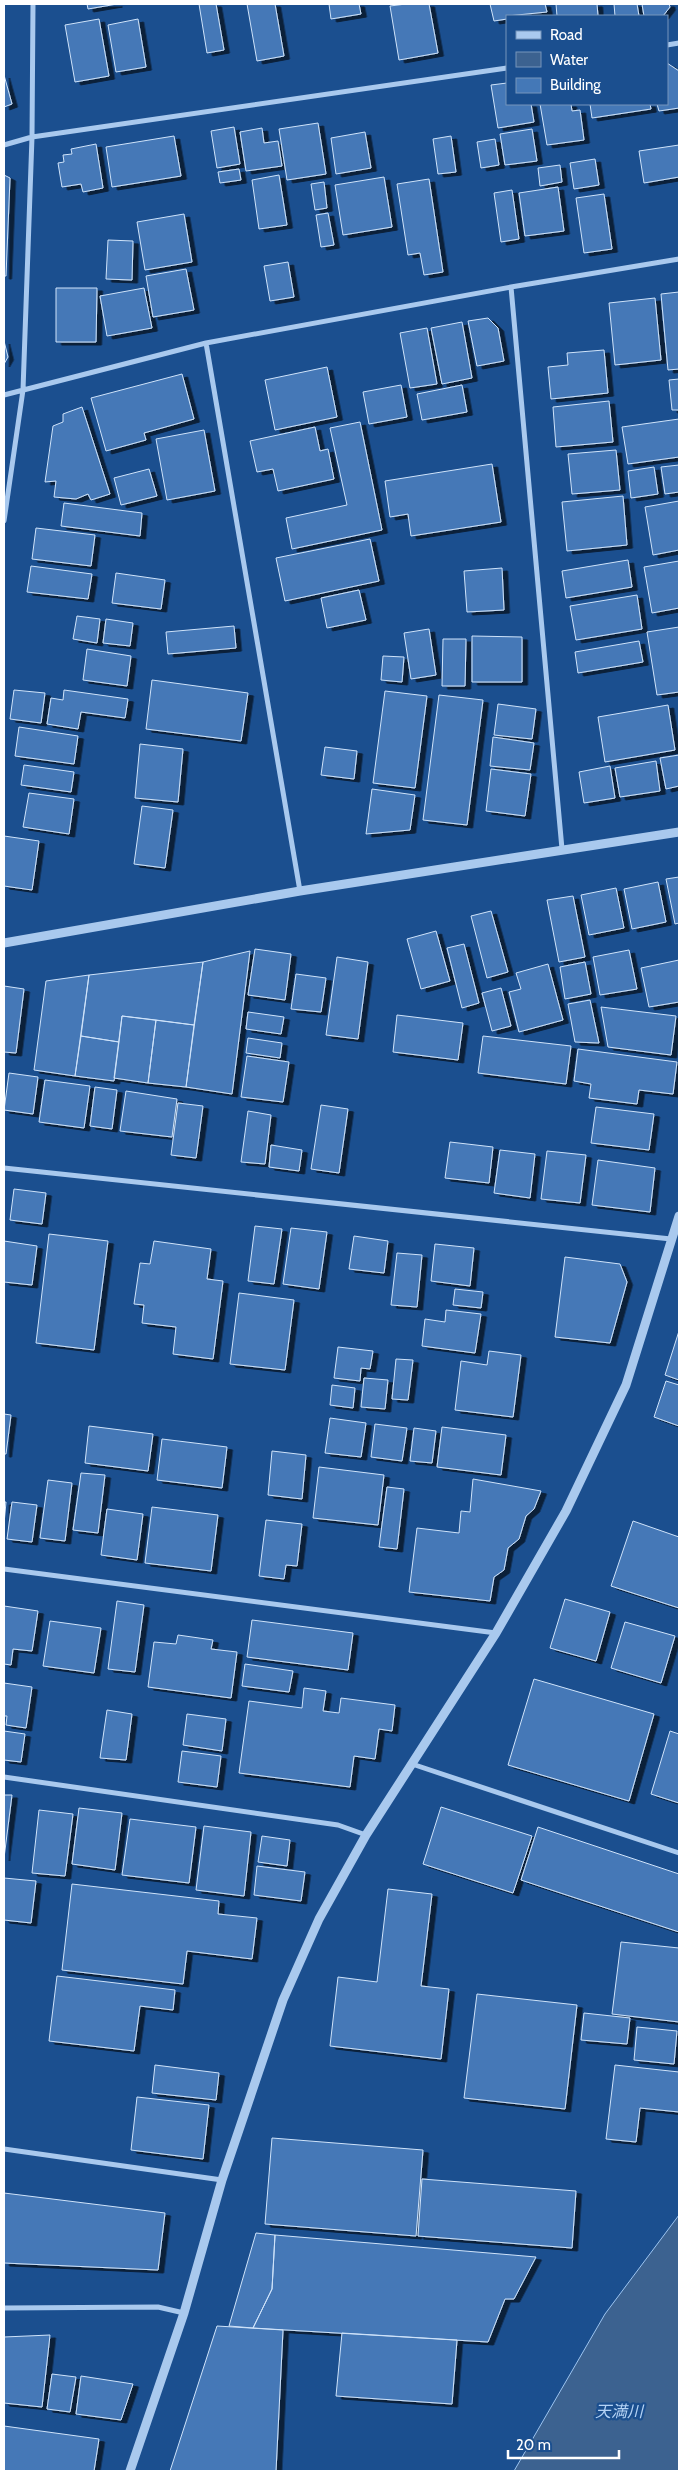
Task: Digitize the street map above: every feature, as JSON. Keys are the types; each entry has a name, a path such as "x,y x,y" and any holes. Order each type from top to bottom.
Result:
{"street":[{"path":"4,520 22,390 32,137 33,4"},
{"path":"4,145 32,137 506,68"},
{"path":"4,395 206,343 511,287 679,259"},
{"path":"511,287 562,849"},
{"path":"206,343 300,891"},
{"path":"4,943 300,891 679,832"},
{"path":"4,1168 671,1239"},
{"path":"130,2471 184,2313 222,2180 283,2000 319,1919 366,1836 496,1633 566,1512 626,1385 679,1216"},
{"path":"4,1569 496,1633"},
{"path":"412,1764 679,1853"},
{"path":"4,1777 338,1824 366,1836"},
{"path":"4,2149 222,2180"},
{"path":"4,2308 158,2307 184,2313"}],"water":[{"name":"天満川","path":"679,2215 679,2471 514,2471 605,2314"}],"building":[{"path":"87,4 117,4 88,9"},
{"path":"199,4 216,4 224,50 207,53"},
{"path":"247,4 275,4 284,56 257,61"},
{"path":"329,4 359,4 361,14 331,19"},
{"path":"429,4 438,53 399,60 390,6"},
{"path":"490,4 545,4 547,12 506,15 506,19 494,21"},
{"path":"556,4 597,4 598,15 557,15"},
{"path":"614,4 637,4 639,15 615,15"},
{"path":"642,4 669,4 670,7 664,15 644,15"},
{"path":"99,19 109,76 75,82 65,25"},
{"path":"138,19 146,67 116,72 108,25"},
{"path":"668,64 679,71 679,108 659,111 657,105 668,105"},
{"path":"4,75 12,104 4,107"},
{"path":"506,83 506,105 531,105 534,122 498,128 491,85"},
{"path":"540,105 571,105 572,111 580,110 584,140 547,145"},
{"path":"590,105 650,105 651,109 592,118"},
{"path":"318,123 326,174 287,180 279,129"},
{"path":"234,127 240,164 217,168 211,131"},
{"path":"262,128 264,143 278,141 282,166 246,171 240,132"},
{"path":"532,129 537,161 505,165 500,134"},
{"path":"365,132 371,168 336,174 331,138"},
{"path":"174,136 181,176 112,187 106,147"},
{"path":"451,136 456,172 438,174 433,139"},
{"path":"495,139 499,165 481,168 477,142"},
{"path":"96,144 103,188 83,192 81,184 62,187 58,163 64,162 63,155 72,154 71,149"},
{"path":"679,145 679,177 644,183 639,151"},
{"path":"595,159 599,185 574,189 570,163"},
{"path":"560,165 562,182 540,186 538,168"},
{"path":"239,169 241,180 220,183 218,172"},
{"path":"4,175 10,178 6,276 4,276"},
{"path":"279,175 287,225 259,229 252,180"},
{"path":"384,177 392,227 343,235 335,185"},
{"path":"429,179 443,272 424,275 420,253 408,255 397,184"},
{"path":"324,182 327,208 315,210 311,184"},
{"path":"558,187 564,231 525,236 519,193"},
{"path":"512,190 519,239 501,242 494,193"},
{"path":"604,194 612,249 584,253 576,198"},
{"path":"328,213 334,245 321,247 316,215"},
{"path":"184,214 192,262 145,270 137,222"},
{"path":"108,240 133,241 132,280 106,279"},
{"path":"288,262 294,297 270,301 264,266"},
{"path":"186,269 194,310 153,317 146,276"},
{"path":"56,288 97,288 96,342 56,342"},
{"path":"144,288 152,328 107,336 100,296"},
{"path":"679,292 679,369 668,370 661,294"},
{"path":"655,298 661,360 615,365 609,303"},
{"path":"488,318 498,328 504,361 477,366 468,321"},
{"path":"462,322 472,378 442,384 431,328"},
{"path":"427,328 437,384 410,388 400,333"},
{"path":"4,341 8,357 4,364"},
{"path":"604,350 608,393 551,399 548,367 568,365 567,353"},
{"path":"327,367 337,417 275,430 265,380"},
{"path":"182,374 194,419 144,433 146,440 106,451 91,398"},
{"path":"679,379 679,410 672,410 669,380"},
{"path":"401,385 407,417 369,424 363,392"},
{"path":"462,385 467,412 422,420 417,394"},
{"path":"609,401 613,442 556,447 553,407"},
{"path":"82,407 110,494 91,500 88,494 76,499 54,497 56,481 45,482 53,426 63,422 63,414"},
{"path":"679,419 679,457 628,464 622,427"},
{"path":"360,422 382,530 292,549 286,518 347,505 330,428"},
{"path":"315,427 320,451 328,449 334,479 278,491 273,469 257,472 250,441"},
{"path":"204,430 215,491 167,500 156,439"},
{"path":"616,450 620,490 572,494 568,454"},
{"path":"492,464 501,522 411,536 408,514 390,517 385,481"},
{"path":"679,465 679,492 665,494 661,467"},
{"path":"654,467 658,494 631,498 628,471"},
{"path":"149,469 157,496 121,505 114,478"},
{"path":"623,496 627,545 567,551 562,502"},
{"path":"679,501 679,550 653,555 645,507"},
{"path":"64,503 142,513 140,536 61,526"},
{"path":"36,528 95,535 91,566 32,559"},
{"path":"370,539 379,581 285,601 276,558"},
{"path":"628,560 632,587 566,598 562,571"},
{"path":"679,561 679,608 652,613 644,567"},
{"path":"31,566 92,574 88,599 27,592"},
{"path":"502,568 504,610 467,612 464,571"},
{"path":"116,573 165,580 161,609 112,603"},
{"path":"359,590 366,620 327,628 321,598"},
{"path":"637,595 642,629 576,640 570,606"},
{"path":"77,616 100,619 97,643 73,639"},
{"path":"106,619 133,623 130,646 103,643"},
{"path":"234,626 236,648 168,654 166,632"},
{"path":"679,627 679,692 657,695 647,632"},
{"path":"429,629 436,675 411,679 404,633"},
{"path":"472,636 522,637 522,682 472,682"},
{"path":"443,639 466,639 465,686 442,686"},
{"path":"639,641 643,662 578,673 575,652"},
{"path":"87,649 131,656 127,686 83,680"},
{"path":"383,656 404,657 402,682 381,680"},
{"path":"152,680 248,693 241,741 146,729"},
{"path":"14,690 45,693 41,723 10,719"},
{"path":"64,690 128,699 125,718 81,712 78,729 47,724 51,698 63,700"},
{"path":"385,691 427,696 415,788 373,783"},
{"path":"439,695 483,700 467,825 423,820"},
{"path":"498,704 536,709 532,739 494,735"},
{"path":"668,705 675,750 605,762 598,717"},
{"path":"19,727 78,736 74,764 15,756"},
{"path":"493,737 534,743 530,770 490,766"},
{"path":"140,744 183,749 178,802 135,798"},
{"path":"325,747 357,751 354,779 321,775"},
{"path":"679,755 679,786 666,789 660,758"},
{"path":"656,761 660,791 620,797 615,768"},
{"path":"24,765 74,772 71,792 21,785"},
{"path":"610,766 615,798 584,803 579,772"},
{"path":"491,769 531,774 525,816 486,811"},
{"path":"372,789 415,795 410,830 366,834"},
{"path":"29,793 74,799 69,834 23,827"},
{"path":"142,806 173,810 165,868 134,864"},
{"path":"4,836 39,841 32,890 4,886"},
{"path":"679,877 679,923 675,924 666,879"},
{"path":"658,882 666,922 632,929 624,889"},
{"path":"616,888 624,928 589,935 581,895"},
{"path":"573,896 585,957 559,962 547,900"},
{"path":"491,911 508,972 487,978 471,916"},
{"path":"436,931 450,981 421,989 407,939"},
{"path":"464,944 479,1003 462,1008 447,948"},
{"path":"255,949 291,954 285,1000 248,995"},
{"path":"629,950 637,989 600,995 593,957"},
{"path":"250,951 232,1094 186,1087 203,962"},
{"path":"337,957 368,962 358,1039 326,1035"},
{"path":"679,960 679,1002 649,1007 641,968"},
{"path":"203,962 194,1025 122,1016 119,1042 81,1036 89,975"},
{"path":"585,962 591,994 565,999 560,967"},
{"path":"548,964 563,1020 519,1032 509,992 521,989 516,973"},
{"path":"296,974 326,978 321,1012 291,1009"},
{"path":"89,975 75,1076 34,1070 46,981"},
{"path":"4,986 24,989 16,1053 4,1052"},
{"path":"501,988 511,1026 492,1031 482,993"},
{"path":"590,1000 599,1043 575,1042 568,1004"},
{"path":"601,1007 676,1016 671,1055 608,1047"},
{"path":"248,1012 284,1017 281,1034 246,1029"},
{"path":"397,1015 463,1023 458,1060 393,1052"},
{"path":"122,1016 156,1020 148,1083 114,1078"},
{"path":"156,1020 194,1025 186,1087 148,1083"},
{"path":"81,1036 119,1042 114,1081 75,1076"},
{"path":"483,1036 571,1046 566,1084 478,1073"},
{"path":"248,1038 282,1043 280,1058 246,1053"},
{"path":"578,1049 677,1062 673,1094 639,1090 637,1104 589,1098 591,1084 574,1081"},
{"path":"247,1056 289,1062 283,1102 241,1097"},
{"path":"9,1073 38,1077 33,1114 4,1110"},
{"path":"45,1080 90,1086 84,1128 39,1122"},
{"path":"95,1087 117,1090 112,1129 90,1126"},
{"path":"126,1091 177,1099 172,1137 120,1131"},
{"path":"178,1103 203,1106 196,1158 171,1155"},
{"path":"321,1105 348,1109 339,1173 311,1169"},
{"path":"596,1107 654,1114 649,1150 591,1143"},
{"path":"248,1111 271,1115 265,1164 241,1162"},
{"path":"450,1142 493,1147 489,1183 445,1178"},
{"path":"271,1145 302,1150 299,1171 269,1167"},
{"path":"500,1150 535,1154 530,1198 494,1193"},
{"path":"547,1151 586,1155 580,1203 541,1199"},
{"path":"598,1160 655,1168 650,1212 592,1205"},
{"path":"14,1189 46,1193 42,1224 10,1220"},
{"path":"255,1226 282,1229 274,1284 248,1281"},
{"path":"291,1228 327,1232 319,1289 283,1284"},
{"path":"49,1234 108,1241 94,1350 36,1343"},
{"path":"354,1236 388,1241 384,1273 349,1269"},
{"path":"4,1241 37,1246 32,1285 4,1282"},
{"path":"154,1241 211,1249 207,1279 223,1281 213,1359 173,1354 176,1327 142,1323 144,1305 134,1304 140,1263 150,1264"},
{"path":"435,1244 474,1248 470,1286 431,1281"},
{"path":"397,1253 422,1255 417,1307 391,1305"},
{"path":"565,1257 620,1264 627,1282 610,1343 555,1337"},
{"path":"455,1289 483,1292 481,1308 453,1305"},
{"path":"239,1293 294,1300 285,1370 230,1364"},
{"path":"446,1310 481,1314 475,1353 422,1346 425,1319 445,1322"},
{"path":"679,1331 679,1380 665,1375"},
{"path":"338,1347 373,1351 370,1369 361,1368 360,1381 334,1378"},
{"path":"489,1351 521,1355 513,1417 455,1410 461,1361 487,1365"},
{"path":"396,1359 413,1360 408,1400 392,1399"},
{"path":"364,1378 388,1380 385,1409 361,1407"},
{"path":"666,1381 679,1385 679,1426 654,1417"},
{"path":"332,1385 355,1388 353,1408 330,1405"},
{"path":"4,1414 11,1415 6,1454 4,1454"},
{"path":"330,1418 366,1423 361,1457 325,1453"},
{"path":"375,1424 407,1428 402,1461 371,1457"},
{"path":"89,1426 153,1434 148,1471 85,1463"},
{"path":"442,1427 506,1435 501,1475 437,1467"},
{"path":"414,1428 436,1431 432,1463 410,1461"},
{"path":"162,1439 227,1447 222,1488 157,1480"},
{"path":"272,1451 306,1455 302,1499 268,1495"},
{"path":"319,1467 384,1475 378,1525 313,1518"},
{"path":"81,1473 105,1475 98,1533 73,1530"},
{"path":"473,1479 541,1491 534,1509 526,1516 519,1539 508,1548 504,1570 494,1577 490,1601 409,1592 417,1528 459,1533 461,1511 470,1512"},
{"path":"48,1480 72,1483 65,1541 40,1538"},
{"path":"387,1487 404,1489 397,1549 379,1547"},
{"path":"4,1502 6,1502 4,1524"},
{"path":"12,1502 37,1505 32,1542 7,1539"},
{"path":"152,1507 218,1515 211,1571 145,1563"},
{"path":"107,1509 143,1514 137,1560 101,1555"},
{"path":"266,1520 302,1524 297,1566 286,1565 284,1579 259,1576"},
{"path":"633,1521 679,1537 679,1608 611,1586"},
{"path":"565,1599 610,1612 596,1661 550,1648"},
{"path":"117,1601 144,1605 135,1672 108,1669"},
{"path":"4,1606 38,1611 32,1651 13,1649 11,1665 4,1664"},
{"path":"252,1620 353,1633 348,1670 247,1657"},
{"path":"50,1621 101,1628 94,1673 43,1666"},
{"path":"625,1622 675,1636 661,1683 611,1668"},
{"path":"178,1635 213,1640 211,1649 237,1652 231,1698 148,1687 154,1642 176,1644"},
{"path":"245,1664 293,1671 289,1692 242,1686"},
{"path":"534,1679 654,1714 629,1801 508,1765"},
{"path":"4,1683 32,1687 26,1728 6,1725 7,1716 4,1716"},
{"path":"304,1688 326,1691 323,1711 339,1713 341,1698 395,1705 392,1731 379,1729 375,1759 354,1756 350,1787 239,1773 249,1701 302,1708"},
{"path":"107,1710 132,1714 126,1760 100,1758"},
{"path":"187,1714 226,1719 222,1751 183,1745"},
{"path":"4,1731 25,1734 21,1762 4,1760"},
{"path":"670,1731 679,1734 679,1803 651,1794"},
{"path":"182,1751 221,1756 217,1787 178,1782"},
{"path":"4,1795 12,1795 4,1858"},
{"path":"441,1807 532,1836 513,1893 423,1864"},
{"path":"79,1808 122,1813 115,1870 72,1864"},
{"path":"39,1810 73,1814 65,1876 32,1873"},
{"path":"130,1819 196,1827 189,1883 122,1875"},
{"path":"204,1826 251,1832 244,1896 196,1890"},
{"path":"538,1827 679,1874 679,1932 521,1880"},
{"path":"262,1836 290,1840 287,1866 258,1862"},
{"path":"257,1866 305,1872 301,1901 254,1895"},
{"path":"4,1878 36,1881 31,1923 4,1920"},
{"path":"72,1884 219,1901 218,1914 257,1918 252,1959 187,1951 183,1984 62,1970"},
{"path":"388,1889 432,1894 421,1986 449,1989 441,2059 330,2046 338,1977 377,1982"},
{"path":"621,1942 679,1948 679,2022 612,2014"},
{"path":"57,1976 175,1990 173,2010 140,2006 134,2051 49,2041"},
{"path":"477,1994 577,2005 565,2109 464,2098"},
{"path":"584,2013 630,2018 627,2044 581,2040"},
{"path":"637,2027 677,2031 674,2064 634,2060"},
{"path":"155,2065 219,2073 216,2100 152,2093"},
{"path":"615,2065 679,2072 679,2112 640,2108 636,2142 606,2139"},
{"path":"137,2097 209,2105 203,2159 131,2150"},
{"path":"272,2138 423,2150 416,2236 265,2224"},
{"path":"422,2179 576,2191 572,2248 418,2236"},
{"path":"4,2193 165,2213 158,2270 4,2263"},
{"path":"256,2233 275,2235 272,2289 253,2328 229,2326"},
{"path":"275,2235 536,2257 514,2299 505,2299 488,2342 253,2328 272,2289"},
{"path":"217,2326 283,2330 276,2471 170,2471"},
{"path":"342,2333 457,2340 452,2404 336,2396"},
{"path":"50,2335 42,2407 4,2403 4,2337"},
{"path":"52,2374 76,2377 70,2412 47,2409"},
{"path":"81,2376 133,2384 121,2420 76,2414"},
{"path":"4,2426 99,2439 94,2471 4,2471"}]}
